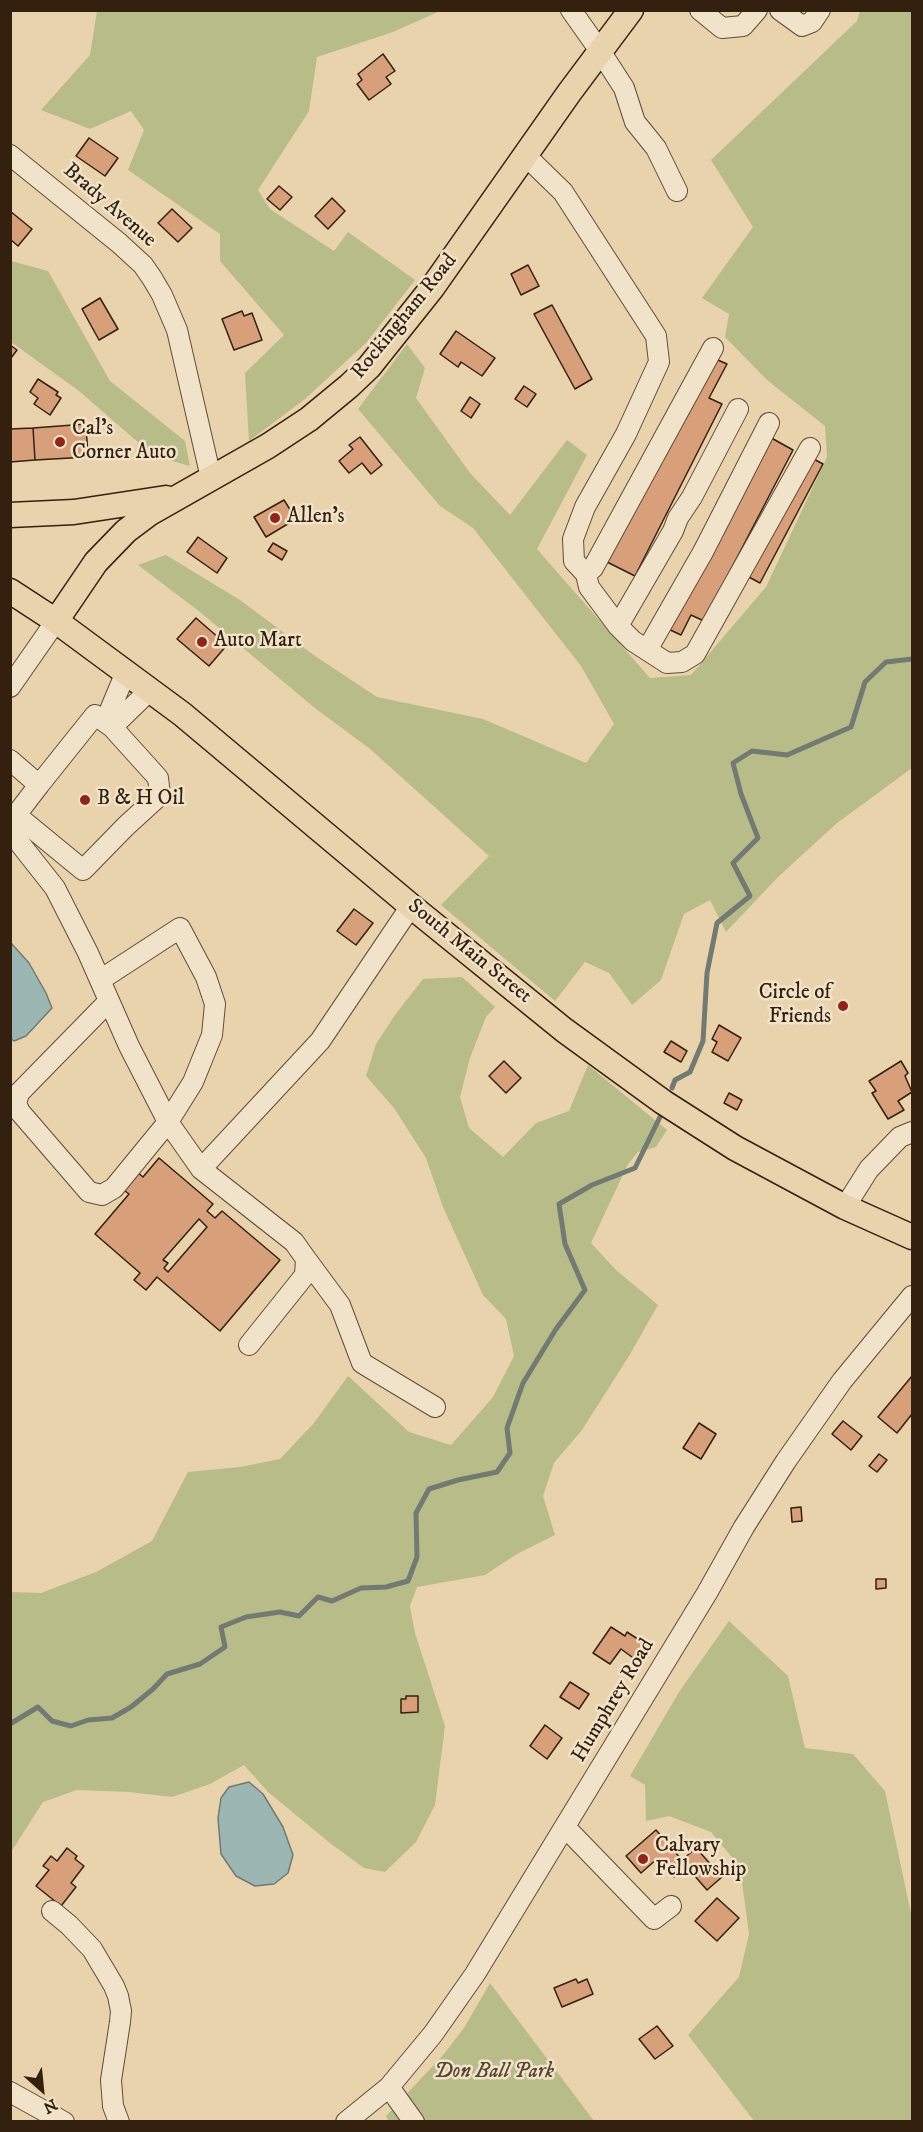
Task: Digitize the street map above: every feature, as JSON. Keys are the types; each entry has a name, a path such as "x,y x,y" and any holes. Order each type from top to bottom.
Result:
{"main road":[{"name":"Rockingham Road","path":"56,621 90,570 110,546 150,513 268,446 309,419 369,367 421,302 631,10"},
{"path":"10,515 75,512 177,496"},
{"path":"10,591 56,621"},
{"name":"South Main Street","path":"56,621 182,714 411,906 564,1030 663,1102 735,1148 845,1207 912,1237"}],"street":[{"path":"571,10 624,88 635,122 656,148 677,191"},
{"path":"700,10 722,28 743,26 757,10"},
{"path":"780,10 802,26 812,22 820,10"},
{"name":"Brady Avenue","path":"10,155 119,243 143,265 152,278 177,330 211,478"},
{"path":"525,155 563,192 656,336 659,362 626,434 585,507 573,539 574,561 586,574 589,587 633,642 667,663 682,662 695,654 810,448"},
{"path":"586,574 593,568 713,348"},
{"path":"618,626 692,497 738,409"},
{"path":"647,650 703,552 769,423"},
{"path":"10,687 56,621"},
{"path":"108,725 126,672"},
{"path":"108,725 150,690"},
{"path":"95,716 108,725 158,778 160,795 83,870 16,815 95,716"},
{"path":"10,759 39,785"},
{"path":"10,831 55,888 129,1046 168,1122 201,1169 294,1242 340,1305 362,1363 435,1407"},
{"path":"201,1169 320,1041 411,906"},
{"path":"100,980 180,928 206,977 215,1004 212,1035 193,1082 168,1122 114,1188 102,1195 89,1192 20,1112 16,1104 19,1093 109,1001"},
{"path":"845,1207 869,1169 900,1137 912,1132"},
{"path":"249,1345 305,1275 306,1259"},
{"name":"Humphrey Road","path":"346,2121 389,2087 433,2034 475,1974 786,1461 842,1381 912,1296"},
{"path":"565,1827 654,1919 671,1906"},
{"path":"52,1911 92,1949 118,1996 121,2011 111,2080 113,2106 118,2121"},
{"path":"389,2087 414,2121"},
{"path":"10,2092 64,2121"}],"green space":[{"path":"97,11 440,11 393,32 317,57 309,111 258,190 270,209 334,251 348,232 415,280 366,343 305,399 249,441 245,373 284,335 220,261 220,234 128,170 144,130 131,111 90,129 41,110 90,55"},
{"path":"860,11 912,11 912,768 837,823 778,877 726,932 710,900 684,914 661,980 632,1005 609,973 585,962 555,1001 441,905 489,856 369,748 316,709 200,612 138,565 166,555 240,600 315,656 377,697 483,719 586,763 614,724 581,666 473,528 440,506 358,409 407,344 425,368 416,398 470,473 510,515 567,440 587,455 537,549 650,678 691,675 766,587 827,457 825,426 767,380 725,337 729,314 702,298 753,227 711,160 857,21"},
{"path":"11,261 48,271 110,381 185,441 190,466 154,456 79,391 11,342"},
{"path":"462,977 495,1007 486,1017 470,1058 460,1097 469,1128 503,1157 536,1123 569,1111 588,1065 667,1130 656,1147 638,1152 628,1164 591,1243 616,1270 658,1305 582,1430 554,1463 543,1496 555,1535 517,1554 485,1575 417,1587 410,1606 415,1633 445,1726 435,1805 416,1842 385,1872 364,1868 268,1792 244,1765 210,1784 172,1797 129,1792 77,1790 43,1802 11,1852 11,1592 41,1593 96,1572 152,1541 188,1472 240,1467 280,1459 314,1423 348,1376 409,1432 451,1445 493,1397 514,1356 506,1319 483,1295 443,1207 426,1158 394,1108 366,1076 376,1044 423,979"},
{"path":"729,1621 788,1676 805,1748 853,1754 885,1791 912,1918 912,2121 754,2121 688,2035 739,1977 749,1934 740,1867 711,1832 669,1816 646,1821 645,1785 630,1776 679,1692"},
{"name":"Don Ball Park","path":"490,1983 594,2121 389,2122 386,2116 444,2054 464,2028"}],"water":[{"path":"11,943 29,963 52,1008 26,1036 14,1041 10,1038"},
{"path":"249,1782 263,1794 283,1827 293,1855 288,1873 274,1884 255,1886 236,1876 221,1854 218,1818 221,1798 229,1787"}],"building":[{"path":"383,54 395,71 386,77 391,84 369,100 357,84 362,80 358,74"},
{"path":"89,138 118,158 105,176 76,156"},
{"path":"279,186 292,197 280,210 267,199"},
{"path":"332,198 345,211 328,229 315,216"},
{"path":"172,209 192,228 178,242 158,223"},
{"path":"10,211 32,229 18,246 10,239"},
{"path":"528,265 539,286 521,295 511,274"},
{"path":"100,298 118,329 99,340 82,309"},
{"path":"552,305 592,379 575,389 534,314"},
{"path":"242,311 244,316 252,313 262,340 234,350 222,319"},
{"path":"456,331 495,358 482,376 461,362 458,367 440,354"},
{"path":"10,345 17,350 11,358 10,358"},
{"path":"711,357 727,364 709,398 722,404 635,576 607,562"},
{"path":"38,379 58,392 56,395 61,398 50,415 34,404 38,398 30,392"},
{"path":"524,386 536,394 527,407 515,399"},
{"path":"470,397 480,404 471,418 461,411"},
{"name":"Cal's Corner Auto","path":"86,424 88,457 35,460 33,428"},
{"path":"33,428 35,460 10,462 10,429"},
{"path":"766,435 793,450 704,621 691,615 681,635 666,628"},
{"path":"360,437 382,465 371,474 362,463 349,473 339,461 353,449 349,445"},
{"path":"810,457 823,464 760,583 747,576"},
{"name":"Allen's","path":"284,500 296,519 266,537 254,517"},
{"path":"198,537 227,558 217,573 187,552"},
{"path":"273,543 287,551 282,560 268,551"},
{"name":"Auto Mart","path":"196,618 227,645 209,666 177,639"},
{"path":"354,909 373,923 356,945 337,931"},
{"path":"719,1025 741,1038 728,1061 712,1052 717,1042 712,1039"},
{"path":"671,1041 687,1051 681,1062 664,1052"},
{"path":"504,1061 521,1078 506,1093 489,1076"},
{"path":"901,1061 908,1073 905,1076 912,1092 898,1101 904,1110 888,1119 872,1093 876,1091 869,1081"},
{"path":"729,1093 742,1100 737,1110 724,1103"},
{"path":"159,1158 213,1204 207,1211 215,1218 222,1211 280,1260 220,1331 157,1277 146,1290 134,1280 140,1273 95,1234 129,1194 121,1188 136,1171 143,1177","holes":["199,1219 207,1227 168,1272 164,1268 168,1263 163,1260"]},
{"path":"912,1376 912,1414 897,1433 878,1417"},
{"path":"843,1421 862,1436 851,1450 832,1434"},
{"path":"699,1423 716,1434 701,1459 683,1448"},
{"path":"879,1454 887,1460 877,1472 869,1466"},
{"path":"801,1507 802,1521 792,1522 791,1508"},
{"path":"876,1579 886,1579 886,1588 876,1589"},
{"path":"611,1627 625,1636 627,1632 647,1645 636,1660 621,1649 610,1664 593,1653"},
{"path":"570,1682 589,1694 579,1709 560,1697"},
{"path":"406,1696 418,1696 418,1712 401,1713 401,1699 406,1699"},
{"path":"545,1725 562,1738 547,1759 530,1746"},
{"name":"Calvary Fellowship","path":"656,1830 682,1860 696,1848 722,1877 707,1890 686,1866 674,1877 658,1858 641,1873 626,1856"},
{"path":"67,1848 84,1866 71,1883 76,1887 61,1906 36,1886 49,1870 43,1866 51,1856 57,1861"},
{"path":"717,1898 739,1918 717,1941 695,1921"},
{"path":"576,1979 578,1983 587,1979 593,1994 562,2007 554,1988"},
{"path":"657,2026 673,2046 655,2059 639,2039"}],"waterway":[{"path":"672,1088 675,1080 690,1072 703,1041 707,973 717,923 750,896 733,863 758,838 741,794 733,763 752,751 787,755 851,727 865,682 886,662 912,659"},
{"path":"10,1724 38,1707 52,1721 71,1726 88,1720 112,1718 131,1707 167,1674 200,1664 225,1647 221,1627 246,1617 280,1612 299,1616 318,1597 332,1601 361,1588 386,1587 408,1581 417,1557 416,1513 429,1489 497,1472 510,1453 507,1428 523,1383 556,1329 585,1290 565,1244 559,1204 592,1185 635,1168 660,1117"}],"place":[{"name":"Cal's Corner Auto","path":"60,442"},
{"name":"Allen's","path":"275,518"},
{"name":"Auto Mart","path":"202,642"},
{"name":"B & H Oil","path":"85,800"},
{"name":"Circle of Friends","path":"843,1006"},
{"name":"Calvary Fellowship","path":"643,1859"}]}
